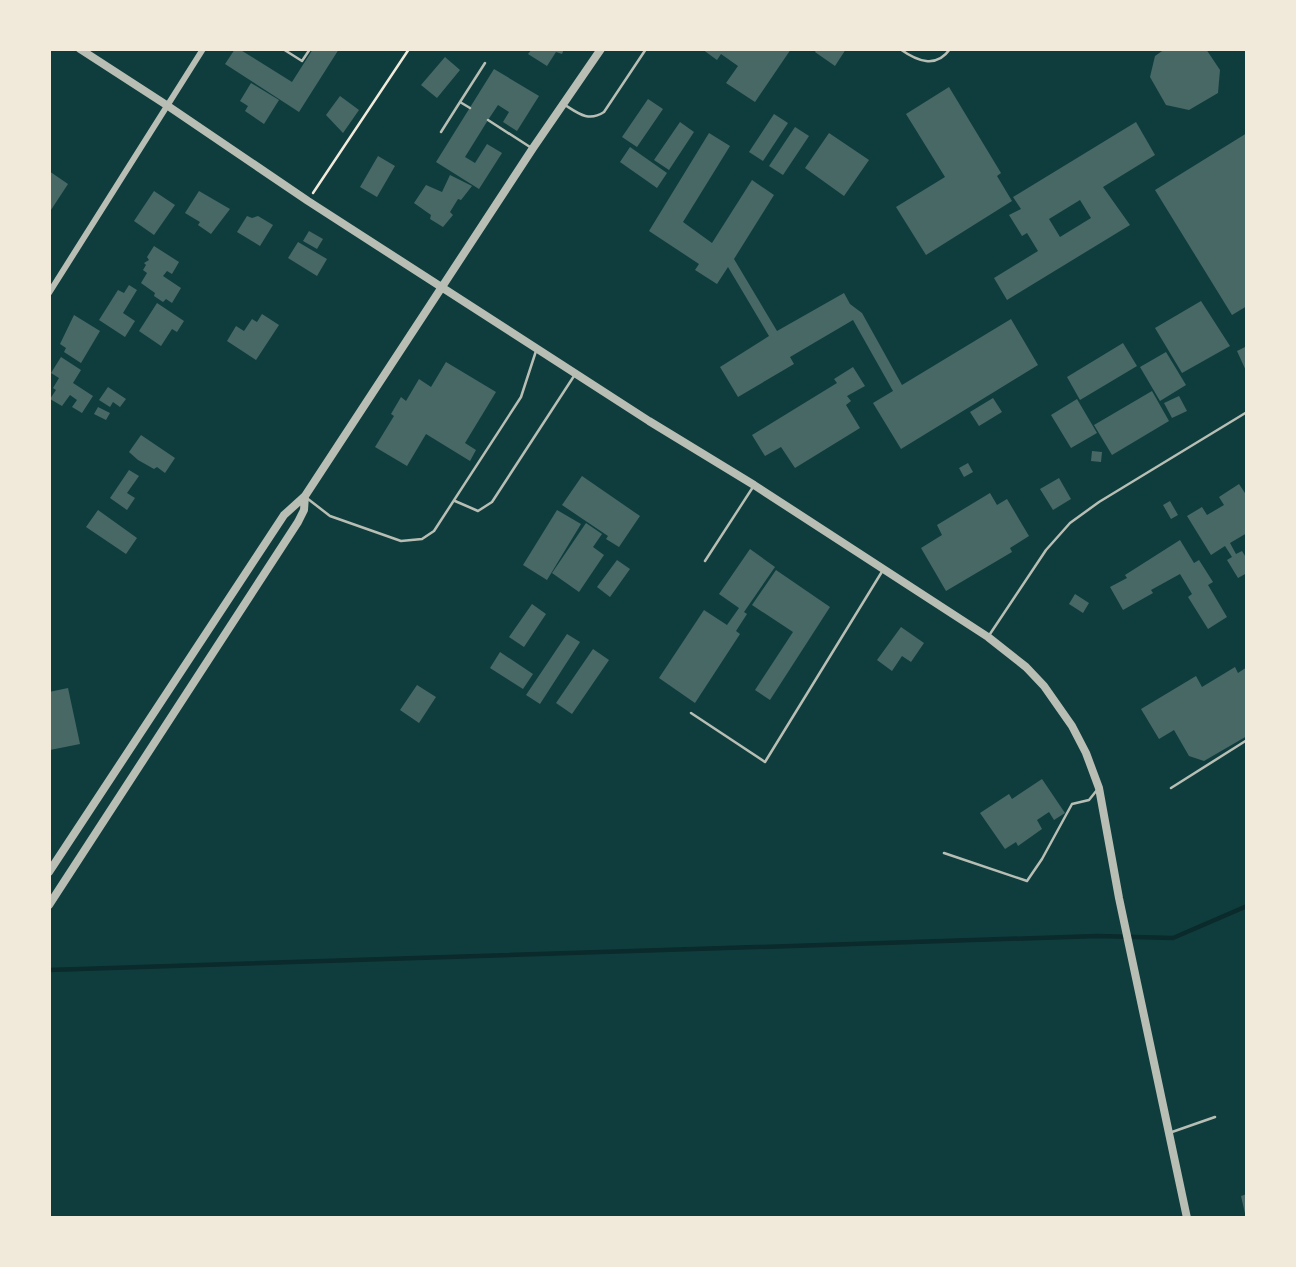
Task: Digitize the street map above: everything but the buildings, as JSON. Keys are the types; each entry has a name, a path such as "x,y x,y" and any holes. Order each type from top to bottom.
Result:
{"street":[{"path":"80,49 307,201 988,637 1026,667 1059,705 1086,752 1099,788 1119,898 1186,1218"},
{"path":"49,293 203,49"},
{"path":"49,872 284,515 305,496 601,49"},
{"path":"49,905 298,522 304,510 305,496"}],"lane":[{"path":"283,49 302,61 310,49"},
{"path":"564,104 587,117 602,114 646,49"},
{"path":"900,49 923,62 933,62 945,56 950,49"},
{"path":"441,132 485,63"},
{"path":"460,102 470,108"},
{"path":"488,120 533,148"},
{"path":"305,496 330,516 401,541 422,539 434,531 521,397 537,348"},
{"path":"453,500 478,511 492,502 576,373"},
{"path":"988,637 1046,550 1070,523 1099,502 1247,412"},
{"path":"705,561 754,485"},
{"path":"691,713 765,762 883,570"},
{"path":"1171,788 1247,740"},
{"path":"944,853 1027,881 1072,804 1089,800 1099,788"},
{"path":"1168,1133 1215,1117"}],"path":[{"path":"307,201 409,49"}],"waterway":[{"path":"49,970 1098,936 1173,938 1247,906"}]}
